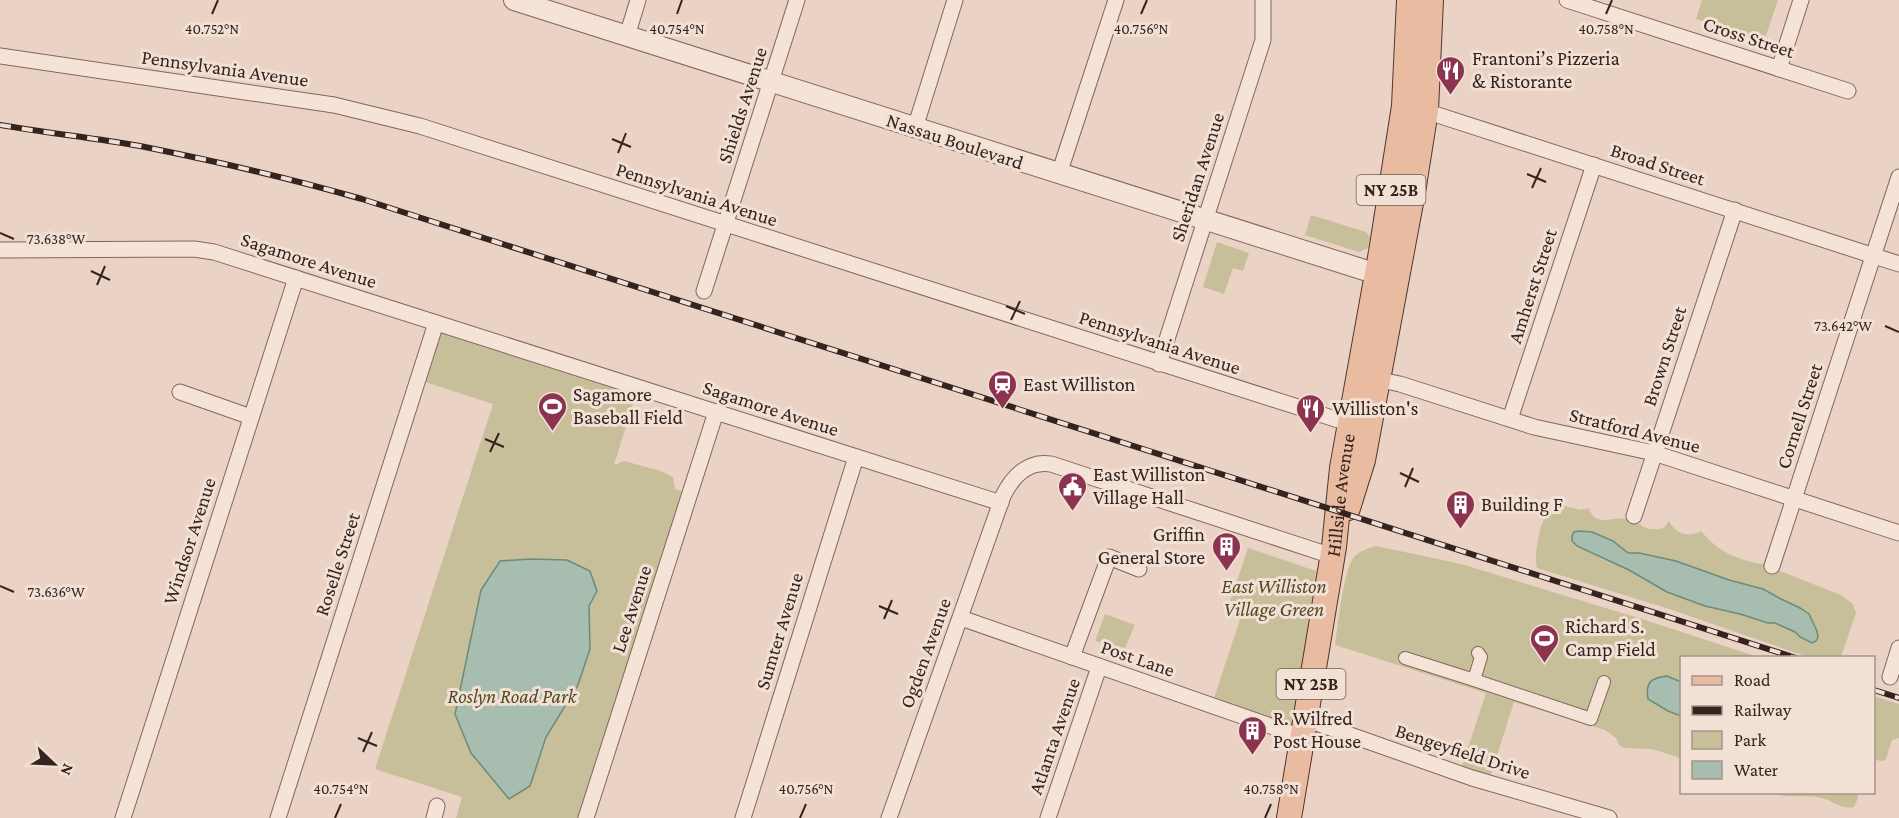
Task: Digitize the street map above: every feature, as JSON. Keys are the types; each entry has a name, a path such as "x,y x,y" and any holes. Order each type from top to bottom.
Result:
{"main road":[{"name":"Hillside Avenue","path":"1333,551 1338,497 1359,426 1387,275 1413,192 1415,108 1409,0"},
{"name":"Hillside Avenue","path":"1415,108 1431,0"},
{"name":"NY 25B","path":"1288,818 1333,551"}],"street":[{"name":"Nassau Boulevard","path":"514,0 1205,221 1387,275"},
{"path":"627,36 638,0"},
{"name":"Shields Avenue","path":"704,291 797,0"},
{"path":"915,128 955,0"},
{"path":"1059,174 1116,0"},
{"name":"Sheridan Avenue","path":"1159,364 1263,40 1263,0"},
{"name":"Cross Street","path":"1567,0 1848,91"},
{"path":"1779,69 1801,0"},
{"name":"Pennsylvania Avenue","path":"0,56 334,105 420,126 1159,364 1359,426"},
{"name":"Broad Street","path":"1415,108 1899,264"},
{"name":"Amherst Street","path":"1510,419 1594,165"},
{"name":"Cornell Street","path":"1772,566 1899,177"},
{"name":"Brown Street","path":"1634,516 1735,210"},
{"name":"Sagamore Avenue","path":"0,250 202,250 222,254 1001,502"},
{"name":"Windsor Avenue","path":"123,818 296,278"},
{"name":"Roselle Street","path":"278,818 436,323"},
{"name":"Stratford Avenue","path":"1368,378 1400,384 1534,427 1654,453 1899,533"},
{"path":"180,392 251,417"},
{"name":"Lee Avenue","path":"586,818 716,412"},
{"name":"Sumter Avenue","path":"743,818 856,457"},
{"path":"1001,502 1010,483 1016,477 1028,467 1044,463 1333,551"},
{"name":"Ogden Avenue","path":"889,818 1001,502"},
{"path":"1072,657 1109,557 1139,569"},
{"name":"Post Lane","path":"961,618 1099,667 1304,728"},
{"path":"1890,677 1899,648"},
{"path":"1473,680 1481,657 1478,653"},
{"path":"1405,658 1591,719 1604,682"},
{"name":"Atlanta Avenue","path":"1048,818 1099,667"},
{"name":"Bengeyfield Drive","path":"1304,728 1600,817"}],"green space":[{"path":"1702,0 1778,0 1764,41 1696,19"},
{"path":"1311,215 1366,232 1370,237 1368,248 1359,252 1305,235"},
{"path":"1217,242 1249,253 1243,271 1233,268 1224,294 1203,287"},
{"name":"Roslyn Road Park","path":"437,325 638,387 614,465 624,461 661,471 673,477 675,489 690,494 587,818 456,818 462,797 375,769 493,404 419,380"},
{"path":"1565,506 1581,510 1589,508 1595,518 1605,520 1622,518 1652,529 1664,528 1669,521 1683,534 1701,531 1714,544 1736,557 1762,564 1841,595 1853,604 1856,613 1841,656 1805,656 1669,609 1537,568 1537,548 1542,524 1554,510","holes":["1579,531 1592,532 1613,541 1628,553 1640,553 1676,561 1729,580 1763,589 1809,614 1817,631 1800,637 1775,622 1768,623 1705,606 1667,592 1613,562"]},
{"path":"1376,546 1461,564 1755,656 1680,656 1680,758 1652,749 1624,748 1605,730 1514,702 1489,781 1460,772 1486,693 1335,645 1339,612 1350,564 1354,557"},
{"name":"East Williston Village Green","path":"1248,548 1316,571 1293,731 1212,704 1240,619 1226,613"},
{"path":"1105,614 1135,625 1125,648 1095,641"},
{"path":"1875,696 1899,704 1899,738 1892,740 1884,761 1875,760"},
{"path":"1777,794 1857,794 1858,798 1854,807 1850,808 1822,798"}],"water":[{"path":"1574,532 1592,532 1613,541 1628,553 1639,553 1676,561 1729,580 1763,589 1809,614 1818,637 1812,643 1775,623 1705,606 1667,592 1629,570 1577,546 1572,541 1572,536"},
{"path":"567,560 590,571 597,591 589,606 590,649 578,685 546,737 530,786 509,799 471,753 455,714 481,590 500,561"},
{"path":"1667,676 1680,682 1680,716 1648,699 1648,685 1657,678"}],"railway":[{"path":"0,125 168,152 279,177 362,199 1790,656"},
{"path":"1875,690 1899,698"}],"place":[{"name":"Frantoni’s Pizzeria & Ristorante","path":"1451,96"},
{"name":"East Williston","path":"1002,410"},
{"name":"Sagamore Baseball Field","path":"552,432"},
{"name":"Williston's","path":"1311,434"},
{"name":"East Williston Village Hall","path":"1072,512"},
{"name":"Building F","path":"1460,530"},
{"name":"Griffin General Store","path":"1226,572"},
{"name":"Richard S. Camp Field","path":"1544,664"},
{"name":"R. Wilfred Post House","path":"1252,756"}]}
